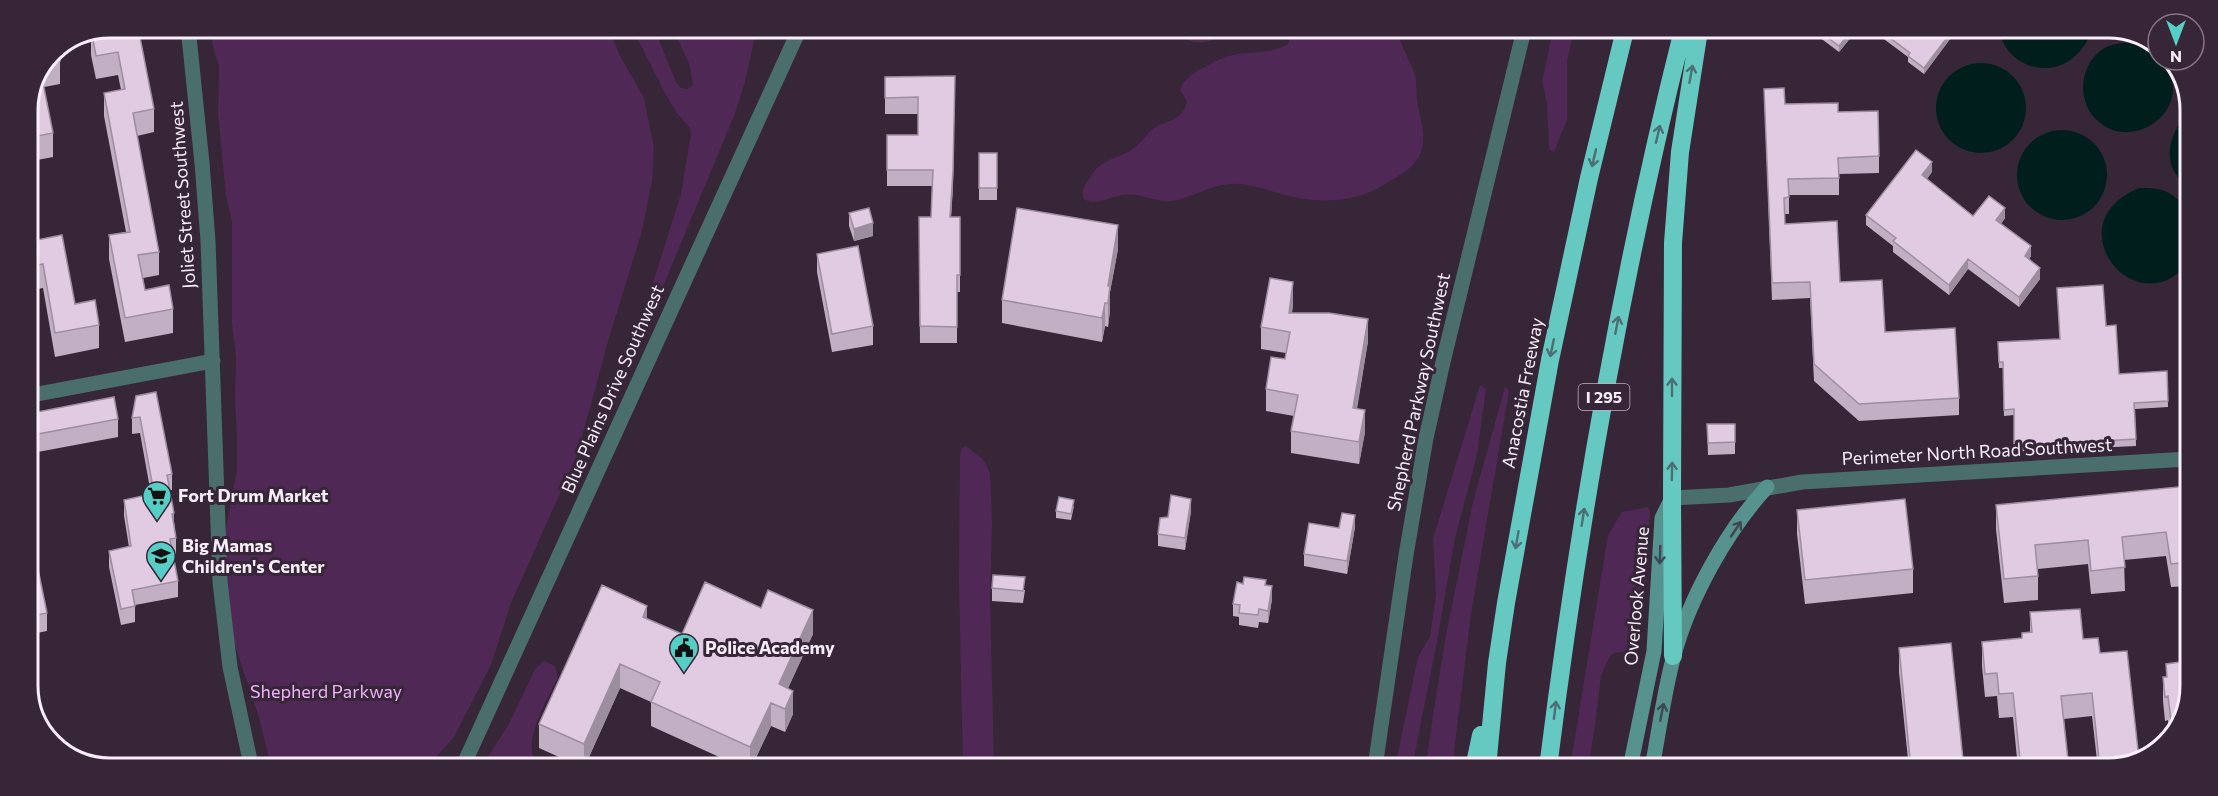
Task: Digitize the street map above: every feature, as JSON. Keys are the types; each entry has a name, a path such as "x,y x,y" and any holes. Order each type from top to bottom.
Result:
{"highway":[{"path":"1618,60 1619,38"},
{"name":"Anacostia Freeway","path":"1488,758 1497,663 1516,542 1550,360 1587,188 1623,38"},
{"name":"I 295","path":"1549,758 1570,599 1611,354 1681,38"},
{"path":"1673,656 1673,243 1682,142 1698,38"},
{"path":"1475,758 1497,663"}],"street":[{"name":"Joliet Street Southwest","path":"189,38 202,163 213,361 220,582 233,683 249,758"},
{"name":"Blue Plains Drive Southwest","path":"467,758 795,38"},
{"name":"Shepherd Parkway Southwest","path":"1377,758 1406,555 1428,429 1522,38"},
{"path":"38,394 213,361"},
{"name":"Perimeter North Road Southwest","path":"1672,498 1729,495 1802,482 2180,459"},
{"path":"1654,758 1673,656 1685,620 1702,583 1739,524 1767,487"},
{"name":"Overlook Avenue","path":"1632,758 1654,651 1662,518 1672,498"}],"green space":[{"name":"Shepherd Parkway","path":"213,38 613,38 620,56 644,98 654,148 652,181 642,231 609,338 577,455 511,603 491,665 454,737 435,758 269,758 258,714 215,586 237,470 237,434 236,357 232,323 232,222 226,196 218,113 219,67"},
{"path":"637,38 658,38 676,82 681,88 688,89 693,85 689,64 677,38 755,38 745,82 734,116 654,308 627,365 681,194 691,134 690,128 666,95"},
{"path":"1184,38 1218,38 1202,42"},
{"path":"1290,38 1399,38 1415,75 1423,135 1422,150 1409,169 1368,193 1337,200 1304,199 1238,184 1221,185 1172,201 1129,194 1098,202 1084,199 1082,191 1098,167 1132,150 1157,126 1173,120 1182,113 1187,101 1180,90 1190,76 1228,56 1268,51 1288,44"},
{"path":"1551,38 1572,38 1567,61 1567,120 1554,152 1549,149 1547,103 1542,82"},
{"path":"1480,385 1486,389 1477,455 1455,538 1414,758 1397,758 1418,657 1430,636 1436,595 1433,539"},
{"path":"1505,387 1509,391 1471,614 1453,758 1427,758 1445,640 1473,502"},
{"path":"966,446 983,459 990,473 994,758 963,758 959,580 960,456 962,448"},
{"path":"1648,507 1650,512 1647,575 1637,647 1631,651 1610,656 1601,675 1590,758 1572,758 1608,535 1622,512"},
{"path":"544,661 555,666 558,678 535,727 532,747 535,758 487,758 509,724 535,669"}],"shaded area":[{"path":"2002,38 2088,38 2085,45 2069,61 2045,68 2033,67 2022,62 2004,44"},
{"path":"2134,42 2146,48 2146,72 2170,72 2173,91 2169,105 2162,116 2151,125 2138,131 2124,132 2111,129 2098,121 2091,113 2084,94 2085,74 2095,56 2106,47"},
{"path":"1981,63 1998,66 2013,76 2023,91 2026,108 2023,125 2013,140 1998,150 1981,153 1964,150 1949,140 1939,125 1936,108 1939,91 1949,76 1964,66"},
{"path":"2180,124 2180,179 2173,170 2170,160 2172,139"},
{"path":"2062,130 2079,134 2094,143 2103,158 2107,175 2103,192 2094,207 2079,216 2062,220 2045,216 2030,207 2021,192 2017,175 2021,158 2030,143 2045,134"},
{"path":"2139,188 2162,190 2180,201 2180,271 2177,274 2157,283 2138,282 2121,273 2108,258 2102,240 2104,221 2116,203"}],"building":[{"path":"140,38 154,109 133,113 159,252 138,255 145,290 169,285 173,309 125,318 109,235 130,232 104,93 125,89 118,52 96,56 93,40"},
{"path":"1828,38 1845,38 1839,46"},
{"path":"1890,38 1947,38 1924,68 1908,56 1910,53"},
{"path":"955,76 950,217 960,217 957,327 920,326 919,217 931,217 933,170 887,170 887,135 918,135 918,97 885,98 885,77"},
{"path":"43,82 53,133 38,136 39,96"},
{"path":"1784,88 1785,104 1838,103 1838,112 1878,111 1879,156 1838,158 1839,178 1788,179 1789,197 1784,198 1785,224 1837,221 1840,282 1882,280 1885,332 1955,328 1959,398 1859,404 1814,364 1810,282 1772,283 1764,89"},
{"path":"1916,150 1932,162 1922,175 1973,216 1989,196 2005,208 1996,220 2031,246 2025,256 2040,268 2019,297 1968,259 1949,285 1893,241 1896,238 1866,215"},
{"path":"979,153 997,153 997,188 979,188"},
{"path":"869,208 873,223 854,229 849,213"},
{"path":"1017,208 1118,225 1108,286 1110,286 1108,303 1105,303 1102,318 1002,300"},
{"path":"62,235 75,304 95,300 99,325 55,333 43,264 38,265 38,240"},
{"path":"858,246 873,326 832,334 817,254"},
{"path":"1270,278 1293,282 1289,313 1329,313 1368,319 1353,408 1365,410 1359,442 1291,431 1298,395 1266,389 1271,357 1285,359 1290,332 1261,327"},
{"path":"2103,285 2106,326 2116,325 2119,374 2167,371 2168,401 2134,403 2136,439 2014,446 2014,409 2004,410 2003,362 1999,362 1998,342 2060,339 2057,288"},
{"path":"156,392 172,474 167,475 176,538 170,539 178,581 132,590 135,606 121,609 109,551 131,546 124,500 152,494 152,482 140,417 132,418 136,396"},
{"path":"114,397 118,419 38,434 38,412"},
{"path":"1707,424 1735,424 1735,442 1708,443"},
{"path":"2180,487 2180,563 2171,564 2166,532 2122,537 2125,567 2091,571 2088,540 2035,545 2038,576 2004,579 1996,505"},
{"path":"1171,495 1191,499 1185,538 1158,534 1160,518 1168,517"},
{"path":"1059,497 1074,500 1071,514 1056,511"},
{"path":"1905,499 1913,569 1805,580 1797,510"},
{"path":"1342,513 1355,515 1347,561 1304,554 1309,523 1339,528"},
{"path":"38,569 47,613 38,615"},
{"path":"993,575 1025,577 1023,591 992,588"},
{"path":"1244,577 1266,580 1265,585 1272,586 1268,611 1259,609 1258,615 1239,613 1240,605 1233,604 1237,582 1243,584"},
{"name":"Police Academy","path":"705,582 761,608 768,590 813,610 779,684 793,691 785,709 771,703 750,747 651,702 660,682 620,664 584,744 539,724 602,585 647,606 643,617 682,634"},
{"path":"2080,609 2083,639 2098,638 2100,653 2127,651 2138,752 2122,757 2099,758 2092,693 2061,696 2068,758 2020,758 2013,693 1999,694 1997,673 1985,674 1982,642 2022,638 2022,633 2032,632 2030,612"},
{"path":"1951,643 1963,758 1910,758 1899,648"},
{"path":"2180,662 2179,700 2171,721 2163,677 2167,677 2166,664"}],"place":[{"name":"Fort Drum Market","path":"157,522"},
{"name":"Big Mamas Children's Center","path":"161,582"},
{"name":"Police Academy","path":"684,674"}]}
